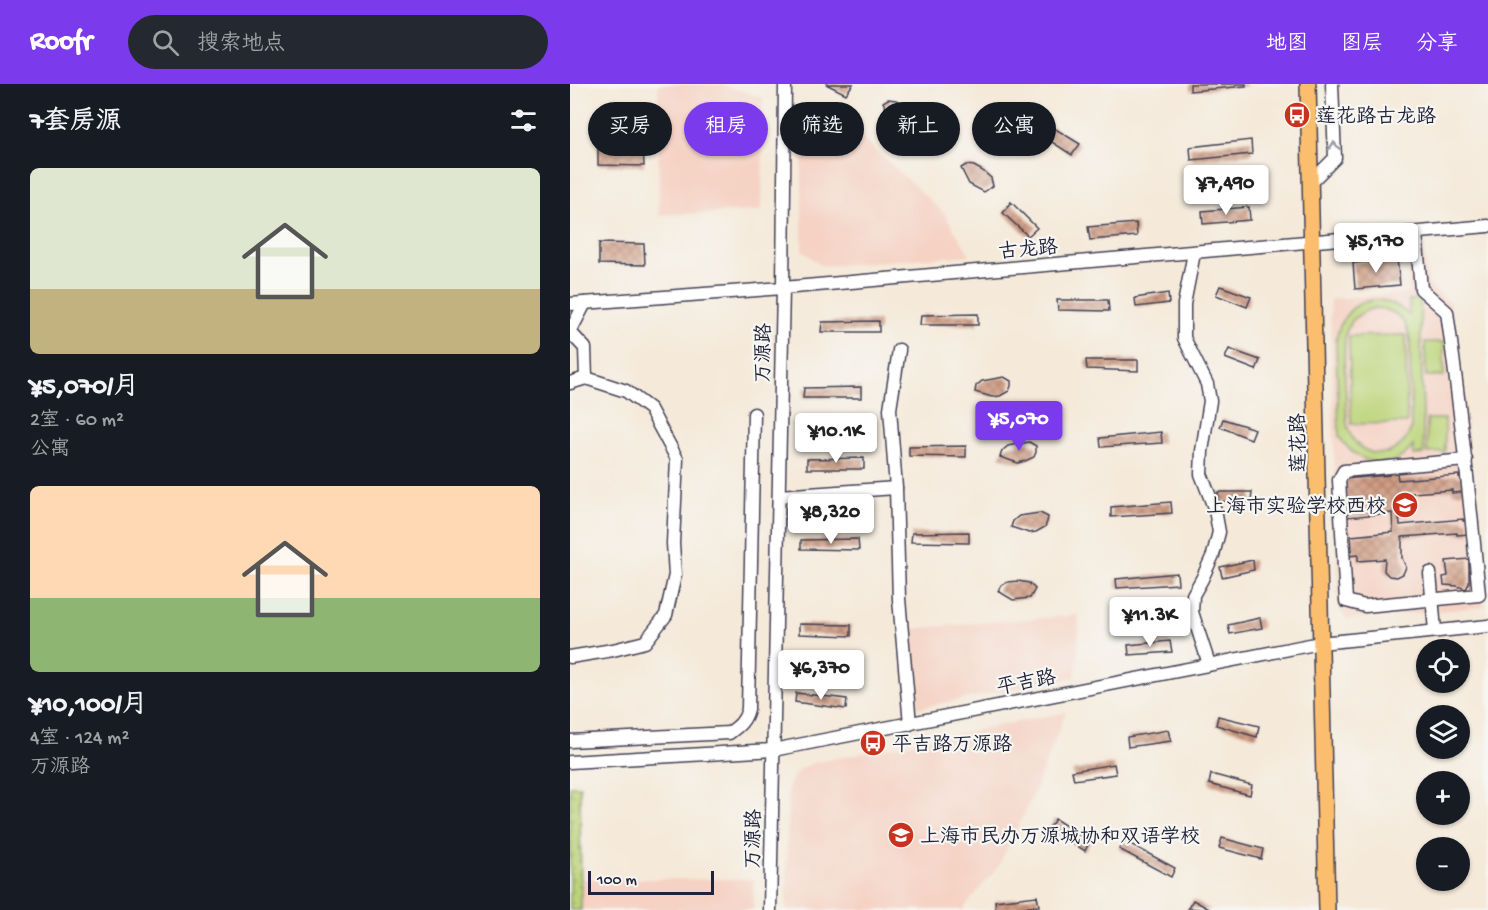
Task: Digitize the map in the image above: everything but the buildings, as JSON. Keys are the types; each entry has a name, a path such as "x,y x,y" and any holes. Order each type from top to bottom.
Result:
{"main road":[{"name":"莲花路","path":"1308,84 1327,910"}],"street":[{"name":"万源路","path":"770,910 785,84"},
{"path":"1311,182 1335,158 1332,84"},
{"name":"古龙路","path":"570,304 783,288 1488,226"},
{"path":"1416,233 1421,289 1447,312 1466,460 1479,595 1365,606 1346,601 1339,480 1344,471 1466,460"},
{"path":"1194,253 1184,304 1184,338 1207,384 1210,401 1202,451 1201,474 1215,510 1219,532 1209,563 1193,595 1192,612 1209,664"},
{"path":"585,303 570,332 585,348 586,378"},
{"path":"899,350 890,409 896,488 899,599 910,724"},
{"path":"570,383 586,378 626,391 650,409 677,459 673,543 675,575 666,615 645,642 614,651 570,657"},
{"path":"570,741 729,733 745,719 748,709 754,414"},
{"path":"779,496 896,488"},
{"path":"1430,573 1435,631"},
{"name":"平吉路","path":"570,762 773,750 1320,643 1488,626"}],"shaded area":[{"path":"658,84 721,84 763,98 763,102 684,102 684,156 762,156 762,211 659,215 659,156 672,156 672,102 658,102"},
{"path":"864,140 876,151 876,156 882,156 944,213 970,255 821,266 802,250 802,156 864,156"},
{"name":"上海市实验学校西校","path":"1424,244 1428,284 1450,303 1465,402 1484,607 1346,619 1338,607 1330,299 1409,293 1405,246"},
{"path":"1079,615 1075,677 918,708 909,629"},
{"name":"上海市民办万源城协和双语学校","path":"1066,712 1030,802 998,867 962,910 786,910 788,789 793,777 801,769 813,763"},
{"path":"581,879 754,879 753,910 581,910"}],"green space":[{"path":"1420,299 1424,454 1414,455 1413,446 1404,455 1394,460 1384,463 1374,462 1354,453 1339,436 1336,340 1346,315 1354,307 1364,302 1386,301 1398,306 1409,315 1409,300","holes":["1371,309 1382,309 1400,317 1409,334 1411,429 1405,441 1396,448 1387,453 1376,453 1366,451 1358,445 1347,423 1344,348 1347,330 1355,318"]},
{"path":"1406,335 1407,423 1351,424 1349,336"},
{"path":"1425,342 1444,342 1444,376 1426,376"},
{"path":"1427,419 1445,419 1445,452 1427,453"},
{"path":"570,786 580,786 581,910 570,910"}],"place":[{"name":"莲花路古龙路","path":"1297,115"},
{"name":"上海市实验学校西校","path":"1405,505"},
{"name":"平吉路万源路","path":"873,743"},
{"name":"上海市民办万源城协和双语学校","path":"901,835"}]}
